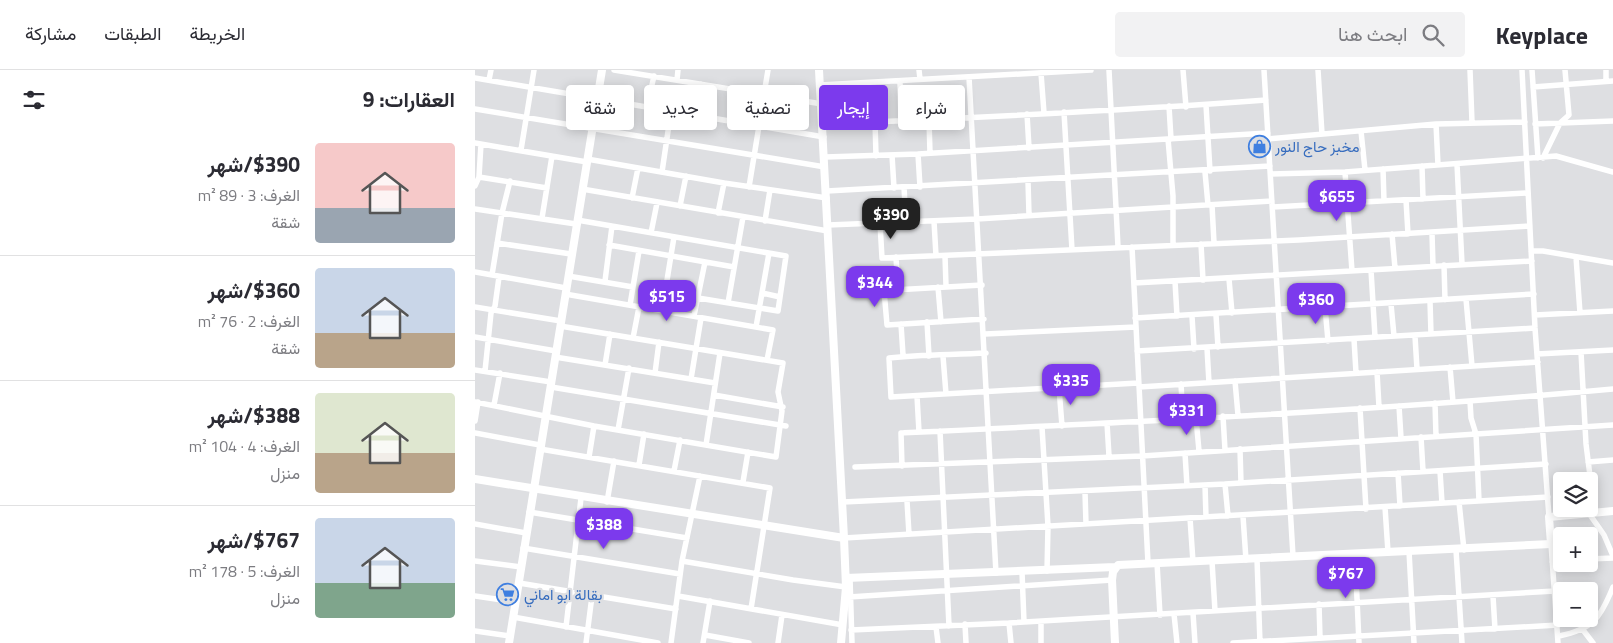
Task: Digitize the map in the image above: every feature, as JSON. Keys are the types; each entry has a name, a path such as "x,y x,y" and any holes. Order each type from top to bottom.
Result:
{"street":[{"path":"489,80 491,70"},
{"path":"521,150 534,70"},
{"path":"599,85 602,70"},
{"path":"614,70 727,88"},
{"path":"677,80 678,70"},
{"path":"766,85 768,70"},
{"path":"819,70 820,85 969,77 994,73 1091,70"},
{"path":"919,70 920,79"},
{"path":"1109,70 1118,247"},
{"path":"1183,70 1186,107"},
{"path":"1264,70 1293,556"},
{"path":"1317,70 1322,134"},
{"path":"1470,70 1473,122"},
{"path":"1522,70 1535,328 1554,582"},
{"path":"1532,70 1535,124 1541,158"},
{"path":"1541,158 1560,123 1569,115 1565,70"},
{"path":"1533,87 1610,81 1606,70"},
{"path":"1041,72 1044,113"},
{"path":"652,85 654,76"},
{"path":"969,77 985,334 987,428 996,573"},
{"path":"475,78 566,93"},
{"path":"900,81 900,85"},
{"path":"965,117 1169,106 1186,107 1266,100"},
{"path":"1206,105 1208,171 1214,243"},
{"path":"1169,106 1173,244"},
{"path":"475,110 566,125"},
{"path":"1064,112 1072,250"},
{"path":"1027,114 1029,148"},
{"path":"1535,124 1613,121"},
{"path":"825,157 918,154 1208,137 1322,134 1473,122 1525,122"},
{"path":"1436,124 1438,165"},
{"path":"475,632 510,639 523,548 592,130 667,140 825,167"},
{"path":"662,172 668,130"},
{"path":"749,187 758,130"},
{"path":"783,130 824,137"},
{"path":"823,130 844,538 852,643"},
{"path":"875,130 876,156"},
{"path":"929,130 930,153"},
{"path":"1361,131 1365,170"},
{"path":"475,186 479,177 478,144 749,187 827,195 904,187 1067,180 1270,166"},
{"path":"918,154 920,187"},
{"path":"892,155 894,188"},
{"path":"542,218 552,156"},
{"path":"1271,174 1345,172 1559,157 1613,172"},
{"path":"1457,164 1463,264"},
{"path":"1422,166 1423,199"},
{"path":"633,198 638,168"},
{"path":"1383,169 1384,201"},
{"path":"1345,172 1352,271"},
{"path":"681,206 686,176"},
{"path":"479,177 547,188"},
{"path":"1028,181 1029,215"},
{"path":"492,276 502,212 510,182"},
{"path":"718,213 724,183"},
{"path":"904,187 906,222"},
{"path":"582,189 765,221 828,228 880,223 1210,205 1346,203 1528,193"},
{"path":"765,221 770,190"},
{"path":"1406,200 1408,234"},
{"path":"651,233 657,203"},
{"path":"475,209 612,226 786,256 778,311 698,298"},
{"path":"728,303 743,217"},
{"path":"934,221 936,256"},
{"path":"880,223 882,258 1173,244 1349,238 1530,226"},
{"path":"605,282 612,226"},
{"path":"1432,232 1433,266"},
{"path":"1393,234 1395,268"},
{"path":"662,311 674,237"},
{"path":"497,243 571,254"},
{"path":"1201,244 1203,280"},
{"path":"609,245 735,267"},
{"path":"1131,246 1144,520 1148,563"},
{"path":"631,305 639,251"},
{"path":"1531,251 1543,251 1613,263"},
{"path":"756,327 769,253"},
{"path":"945,256 947,286"},
{"path":"896,257 898,290"},
{"path":"1576,257 1580,313"},
{"path":"1133,283 1532,261"},
{"path":"691,379 696,349 698,298 705,262"},
{"path":"1444,265 1445,300"},
{"path":"1371,270 1375,337"},
{"path":"475,272 639,307 773,330 767,360"},
{"path":"568,276 633,287"},
{"path":"485,371 499,277"},
{"path":"1229,279 1232,313"},
{"path":"1175,281 1177,316"},
{"path":"858,292 982,285"},
{"path":"938,287 941,322"},
{"path":"884,290 887,325 984,319"},
{"path":"762,293 780,297"},
{"path":"1135,318 1217,315 1533,294"},
{"path":"1466,299 1472,366"},
{"path":"1430,301 1431,334"},
{"path":"1391,304 1394,336"},
{"path":"475,307 493,309 610,334 783,363 778,392 783,407 783,426 776,457 594,426 476,402 475,421"},
{"path":"633,338 639,307"},
{"path":"1325,308 1327,341"},
{"path":"1535,315 1613,311"},
{"path":"1217,315 1218,347"},
{"path":"1191,316 1194,349"},
{"path":"927,322 929,356"},
{"path":"901,324 903,355"},
{"path":"985,334 1136,328"},
{"path":"1137,351 1535,328"},
{"path":"605,365 610,334"},
{"path":"1415,336 1417,369"},
{"path":"475,337 605,365 715,383"},
{"path":"1354,339 1356,373"},
{"path":"655,373 659,342"},
{"path":"1207,348 1209,382"},
{"path":"1537,354 1613,350"},
{"path":"1581,352 1584,426 1588,472"},
{"path":"706,445 720,353"},
{"path":"986,353 943,356 903,355 889,358 891,396 1181,384 1538,362"},
{"path":"943,356 945,394"},
{"path":"1450,367 1453,402"},
{"path":"618,430 629,368"},
{"path":"475,370 624,400 783,426"},
{"path":"1377,372 1379,407"},
{"path":"494,406 500,374"},
{"path":"1235,381 1238,415"},
{"path":"1181,384 1183,419"},
{"path":"1059,388 1062,426"},
{"path":"902,466 901,433 1107,424 1399,406 1613,389"},
{"path":"714,395 783,407"},
{"path":"917,396 919,432"},
{"path":"1470,401 1471,418 1476,434 1479,501"},
{"path":"1435,403 1436,436"},
{"path":"1399,406 1401,438"},
{"path":"1360,408 1366,508"},
{"path":"1223,416 1225,450"},
{"path":"1196,418 1199,452"},
{"path":"1107,424 1109,456"},
{"path":"855,467 1142,456 1613,425"},
{"path":"589,457 594,426"},
{"path":"1042,427 1048,526 1047,571"},
{"path":"940,431 949,626"},
{"path":"475,433 589,457 770,488 751,609"},
{"path":"639,465 644,434"},
{"path":"1421,437 1423,471"},
{"path":"674,471 679,440"},
{"path":"1240,449 1241,482"},
{"path":"743,482 748,452"},
{"path":"1185,453 1187,486"},
{"path":"1588,462 1613,460"},
{"path":"607,502 614,461"},
{"path":"843,502 907,501 991,495 1085,492 1546,464"},
{"path":"1440,471 1442,503"},
{"path":"1398,473 1400,506"},
{"path":"671,643 682,561 700,476"},
{"path":"475,480 692,516 844,538 1548,497"},
{"path":"1225,484 1228,516"},
{"path":"1205,485 1206,517"},
{"path":"1085,492 1086,524"},
{"path":"566,626 581,498"},
{"path":"907,501 909,534"},
{"path":"1459,502 1462,643"},
{"path":"1385,507 1388,552"},
{"path":"1598,512 1613,511"},
{"path":"529,512 687,538"},
{"path":"1243,516 1245,560"},
{"path":"1549,517 1553,516"},
{"path":"1592,517 1605,535 1613,557 1598,558"},
{"path":"1190,518 1193,562"},
{"path":"475,524 526,533"},
{"path":"848,578 1047,571 1115,567 1127,564 1157,562 1245,560 1551,544"},
{"path":"523,548 680,574"},
{"path":"1409,551 1414,643"},
{"path":"1355,554 1359,643"},
{"path":"1257,559 1260,642"},
{"path":"475,561 521,567"},
{"path":"682,561 846,587"},
{"path":"1212,561 1215,611"},
{"path":"1157,562 1160,615"},
{"path":"1115,567 1112,580 1115,643"},
{"path":"1022,572 1024,622"},
{"path":"841,643 848,578"},
{"path":"849,597 1112,580"},
{"path":"519,583 675,609"},
{"path":"1559,636 1583,630 1602,613 1613,587"},
{"path":"851,630 1041,622 1553,591"},
{"path":"475,596 516,602"},
{"path":"586,643 592,596"},
{"path":"678,596 843,625"},
{"path":"1493,596 1495,628"},
{"path":"703,643 710,601"},
{"path":"1319,604 1320,638"},
{"path":"1193,613 1195,643"},
{"path":"1174,614 1177,643"},
{"path":"778,643 782,615"},
{"path":"513,617 658,643"},
{"path":"1041,622 1041,643"},
{"path":"1009,623 1011,643"},
{"path":"965,624 966,643"},
{"path":"1233,643 1553,625"},
{"path":"936,627 938,643"},
{"path":"1558,627 1558,643"},
{"path":"1583,630 1593,643"},
{"path":"705,634 749,643"}],"place":[{"name":"مخبز حاج النور","path":"1259,146"},
{"name":"بقالة ابو اماني","path":"508,594"}]}
